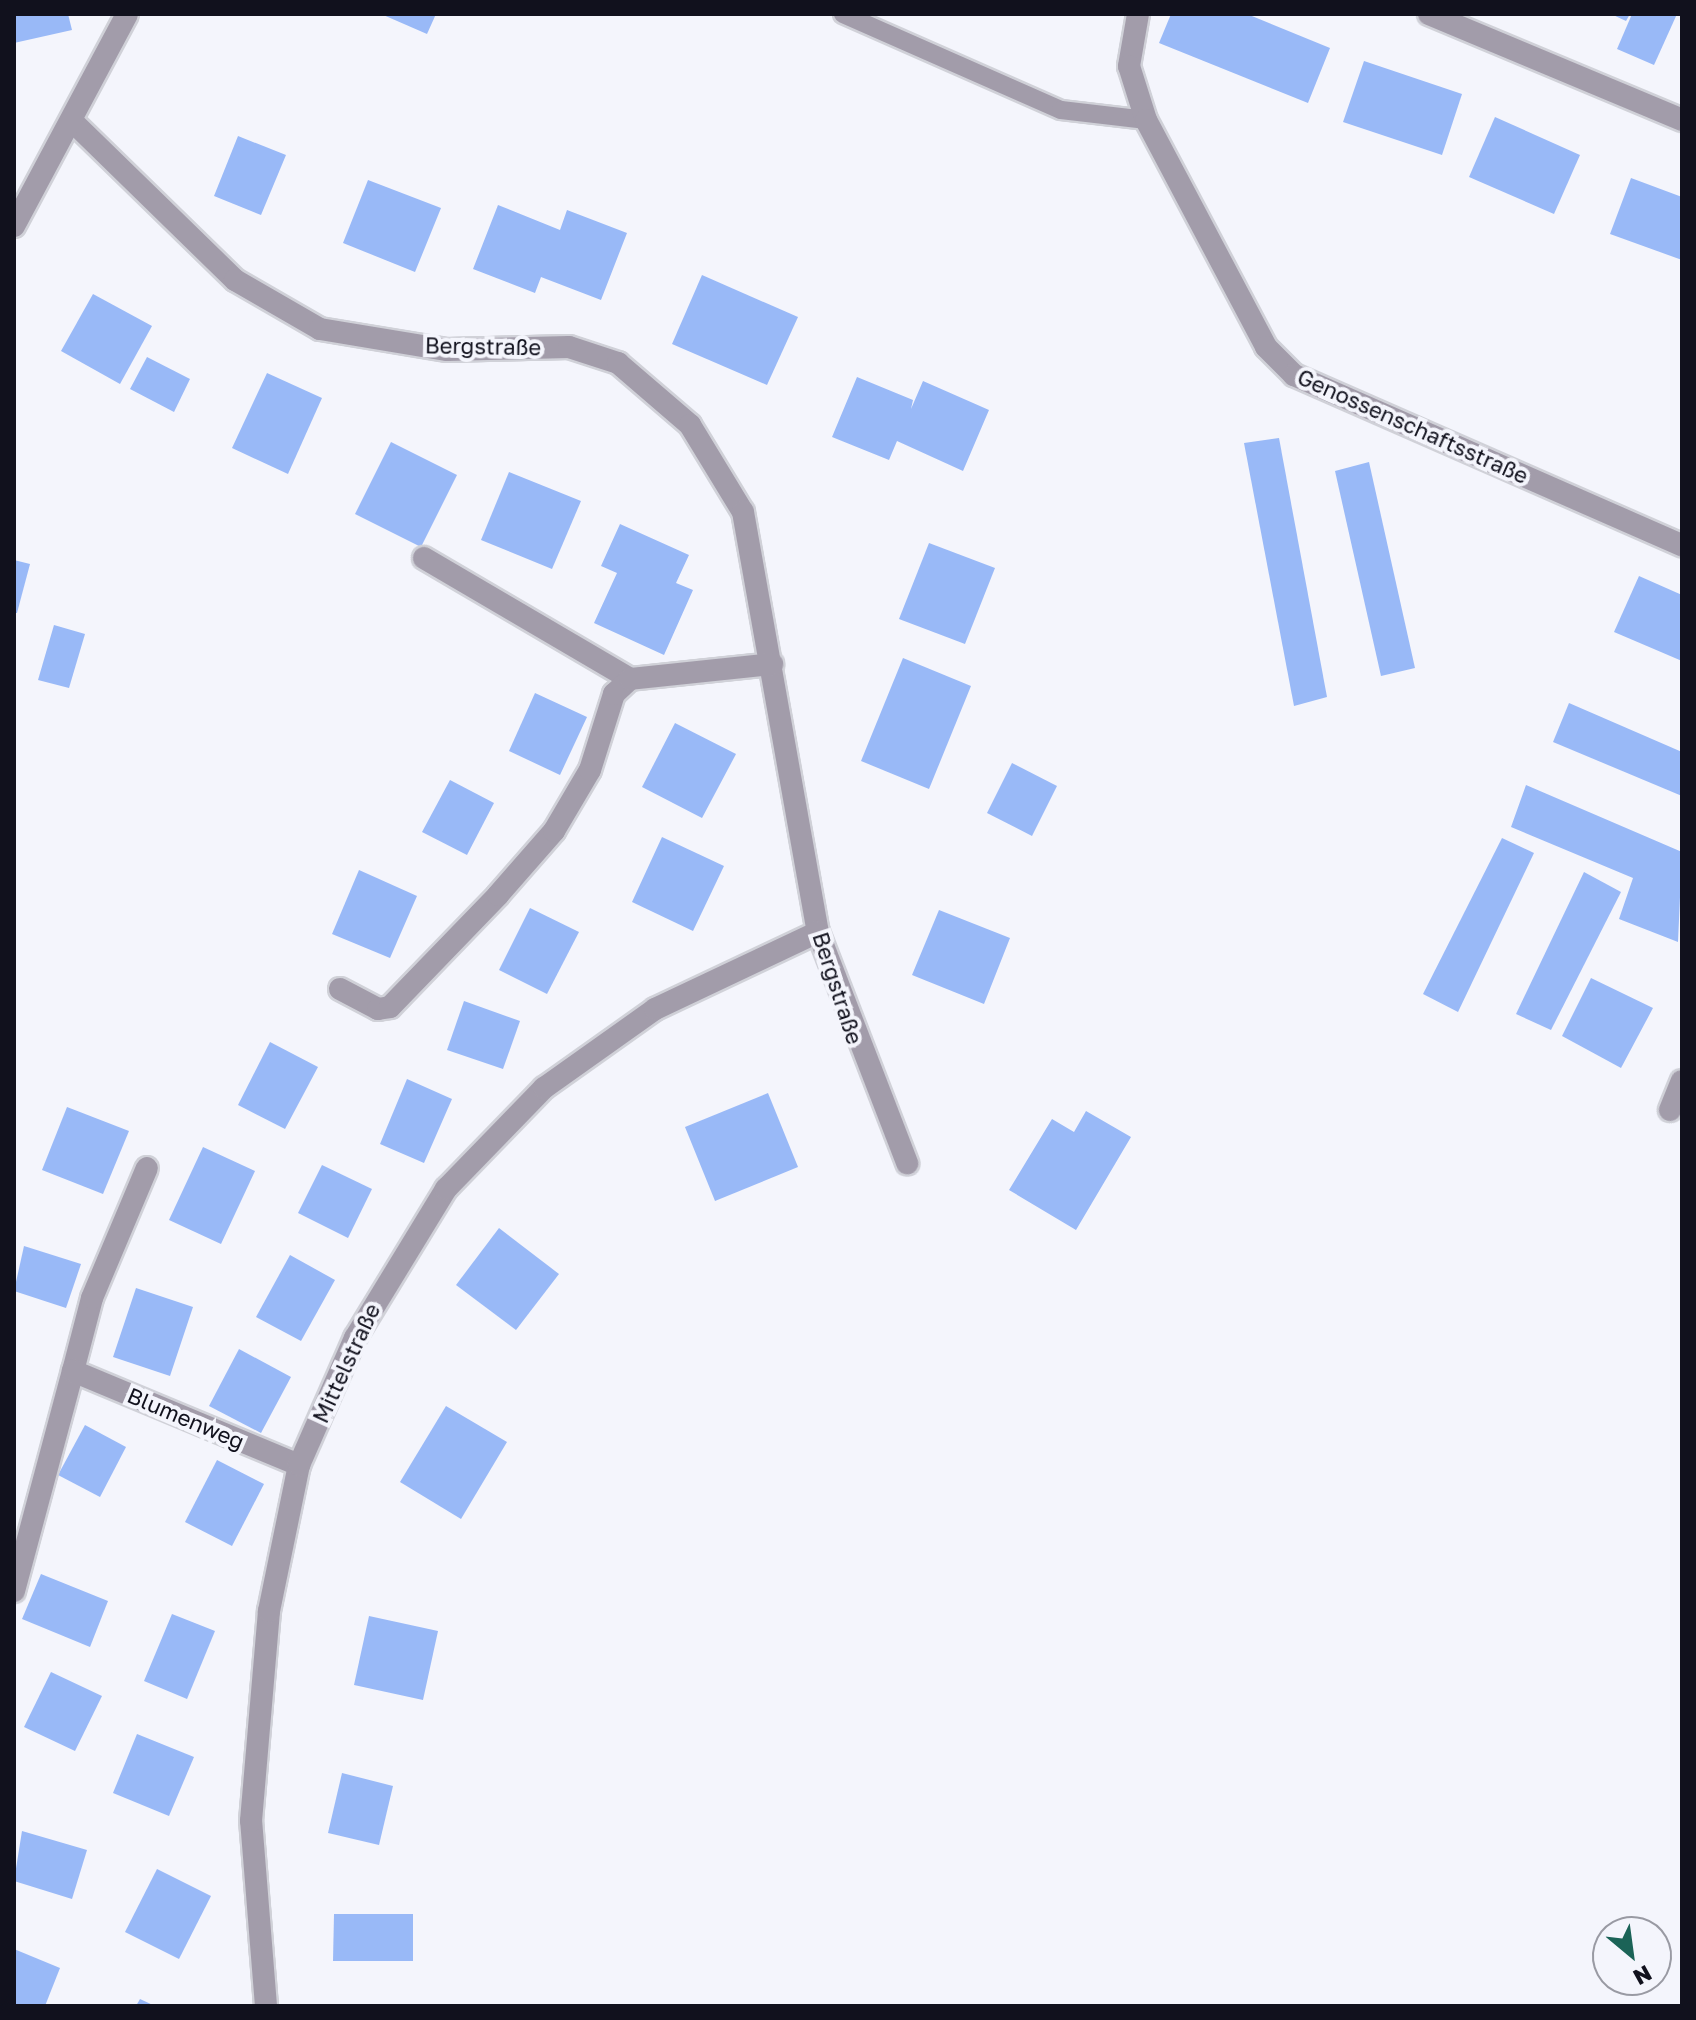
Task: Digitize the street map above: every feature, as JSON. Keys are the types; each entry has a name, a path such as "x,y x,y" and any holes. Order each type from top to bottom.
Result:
{"street":[{"path":"14,226 72,121 85,85 127,14"},
{"name":"Genossenschaftsstraße","path":"1138,14 1129,66 1146,120 1259,335 1294,375 1682,545"},
{"path":"1429,14 1682,120"},
{"name":"Bergstraße","path":"72,121 235,280 320,329 447,350 569,347 618,363 661,395 711,453 743,512 818,932 907,1163"},
{"path":"424,558 630,679 772,664"},
{"path":"340,989 378,1009 390,1007 498,895 554,831 590,770 614,694 630,679"},
{"name":"Mittelstraße","path":"266,2006 251,1821 256,1718 299,1465 397,1260 493,1135 655,1009 818,932"},
{"path":"1670,1110 1682,1081"},
{"path":"14,1591 92,1298 147,1168"},
{"name":"Blumenweg","path":"73,1371 299,1465"}],"lane":[{"path":"843,14 1061,110 1146,120"}],"building":[{"path":"14,14 68,14 72,30 14,43"},
{"path":"381,14 436,14 427,34"},
{"path":"1171,14 1247,14 1330,48 1308,103 1159,43"},
{"path":"1611,14 1630,14 1626,21"},
{"path":"1632,14 1677,14 1654,65 1617,49"},
{"path":"1364,61 1462,94 1442,155 1343,122"},
{"path":"1495,117 1580,155 1554,214 1469,177"},
{"path":"238,136 286,155 261,215 214,196"},
{"path":"1631,178 1682,197 1682,260 1610,234"},
{"path":"368,180 441,208 415,272 343,243"},
{"path":"498,205 560,230 567,210 627,233 601,300 541,277 535,293 473,269"},
{"path":"702,275 798,317 767,385 672,344"},
{"path":"93,294 152,326 120,384 61,351"},
{"path":"147,357 190,379 174,412 130,389"},
{"path":"267,373 322,398 288,474 232,448"},
{"path":"857,377 913,400 911,409 923,381 989,410 963,471 897,441 889,460 832,437"},
{"path":"1279,438 1327,697 1294,706 1244,443"},
{"path":"391,442 457,475 421,547 355,514"},
{"path":"1369,462 1415,668 1381,676 1335,471"},
{"path":"509,472 581,501 552,569 481,540"},
{"path":"620,524 689,555 676,583 693,590 664,655 594,623 617,573 601,566"},
{"path":"929,543 995,568 965,644 899,619"},
{"path":"14,560 30,564 17,613 14,613"},
{"path":"1639,576 1682,595 1682,661 1614,632"},
{"path":"54,625 85,634 69,688 38,680"},
{"path":"903,658 971,686 929,789 861,761"},
{"path":"535,693 587,717 560,775 509,751"},
{"path":"1569,703 1682,752 1682,796 1553,742"},
{"path":"675,723 736,754 702,818 642,787"},
{"path":"1012,763 1057,786 1032,836 987,813"},
{"path":"450,780 494,803 467,855 422,832"},
{"path":"1526,785 1682,852 1678,942 1619,919 1633,878 1511,827"},
{"path":"662,837 724,866 693,931 632,902"},
{"path":"1502,838 1534,853 1458,1012 1423,994"},
{"path":"359,870 417,896 390,958 332,934"},
{"path":"1584,872 1621,892 1551,1030 1516,1014"},
{"path":"530,908 579,932 547,994 499,970"},
{"path":"939,910 1010,938 984,1004 912,975"},
{"path":"1591,978 1653,1008 1621,1068 1562,1036"},
{"path":"464,1001 520,1021 503,1069 447,1050"},
{"path":"270,1042 318,1067 285,1129 238,1105"},
{"path":"407,1079 452,1099 424,1163 380,1144"},
{"path":"768,1093 798,1167 715,1201 685,1127"},
{"path":"67,1107 129,1131 103,1194 42,1170"},
{"path":"1086,1111 1131,1137 1076,1230 1009,1190 1052,1119 1074,1132"},
{"path":"203,1147 255,1171 221,1244 169,1220"},
{"path":"322,1165 372,1189 348,1238 298,1213"},
{"path":"499,1228 559,1274 516,1330 456,1285"},
{"path":"24,1246 81,1264 66,1308 14,1291"},
{"path":"290,1255 335,1280 301,1341 256,1317"},
{"path":"136,1288 193,1307 170,1376 113,1357"},
{"path":"239,1349 291,1377 261,1433 209,1406"},
{"path":"446,1406 507,1442 461,1519 400,1482"},
{"path":"85,1425 126,1447 100,1497 58,1475"},
{"path":"217,1460 264,1484 232,1546 185,1522"},
{"path":"41,1574 108,1601 90,1647 22,1619"},
{"path":"172,1614 215,1631 187,1699 144,1681"},
{"path":"369,1616 438,1631 423,1700 354,1685"},
{"path":"51,1672 102,1696 75,1751 24,1727"},
{"path":"137,1734 194,1757 169,1816 113,1793"},
{"path":"342,1773 393,1786 379,1845 328,1833"},
{"path":"22,1831 87,1850 72,1899 14,1881"},
{"path":"157,1869 211,1896 179,1959 125,1932"},
{"path":"334,1914 413,1914 413,1961 333,1961"},
{"path":"14,1949 60,1968 45,2006 14,2006"},
{"path":"140,1999 155,2006 136,2006"}]}
